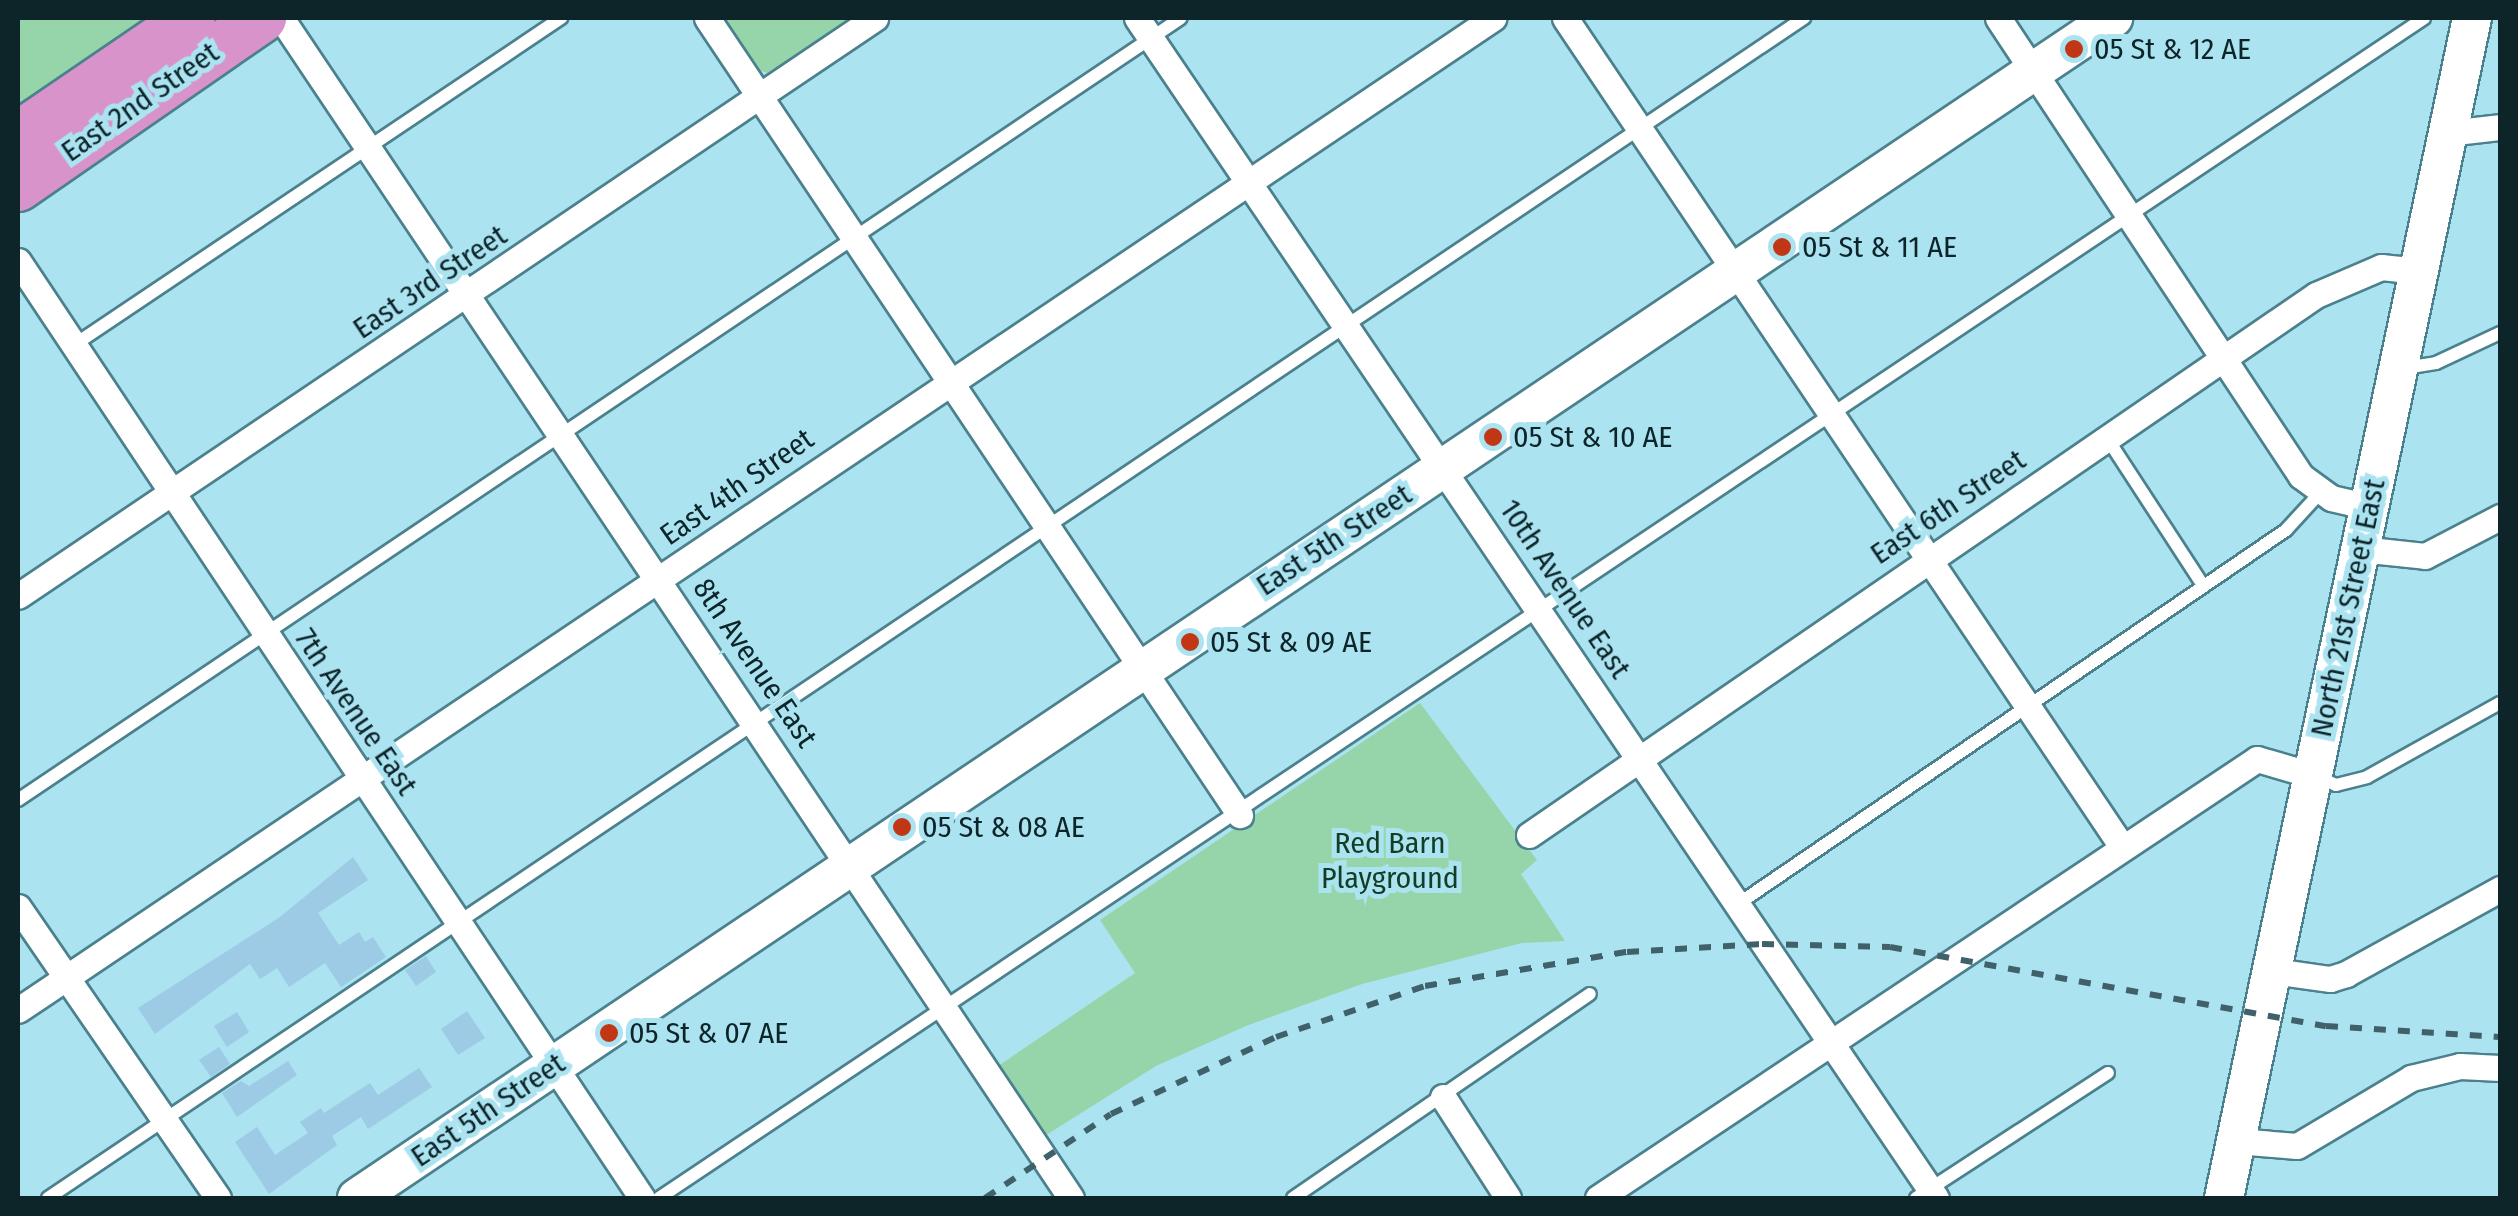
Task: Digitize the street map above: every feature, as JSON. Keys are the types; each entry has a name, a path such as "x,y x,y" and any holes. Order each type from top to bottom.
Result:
{"highway":[{"name":"East 2nd Street","path":"18,136 191,18"},
{"name":"East 2nd Street","path":"18,187 262,18"}],"street":[{"name":"8th Avenue East","path":"281,18 466,298 854,865 1071,1198"},
{"path":"708,18 852,243 1240,815"},
{"name":"East 3rd Street","path":"18,596 466,298 758,94 875,18"},
{"name":"East 4th Street","path":"18,1010 1493,18"},
{"path":"1565,18 1737,270 1828,415 2121,845"},
{"path":"1998,18 2301,476 2320,493 2369,506"},
{"name":"East 5th Street","path":"357,1198 854,865 1138,668 1444,468 2114,18"},
{"name":"North 21st Street East","path":"2224,1198 2472,18"},
{"name":"10th Avenue East","path":"1144,28 1738,904 1927,1196"},
{"path":"2448,133 2500,127"},
{"name":"7th Avenue East","path":"18,261 642,1198"},
{"name":"East 6th Street","path":"1529,834 1637,755 2226,360 2316,295 2382,267 2419,271"},
{"path":"2360,549 2425,556 2500,517"},
{"path":"1598,1198 2121,845 2257,759 2312,775"},
{"path":"2274,971 2346,974 2500,889"},
{"path":"18,906 218,1198"},
{"path":"2237,1141 2297,1146 2411,1078 2460,1066 2500,1068"},
{"path":"1444,1098 1508,1198"}],"lane":[{"path":"74,345 561,18"},
{"path":"18,800 852,243 1144,28 1181,18"},
{"path":"48,1198 1804,18"},
{"path":"659,1198 1240,815 1828,415 2129,220 2424,18"},
{"path":"2398,369 2436,363 2500,333"},
{"path":"2106,438 2203,584"},
{"path":"1738,904 2026,702 2286,530 2320,493"},
{"path":"2312,775 2336,785 2367,777 2500,703"},
{"path":"1294,1198 1590,994"},
{"path":"1927,1196 2108,1073"}],"green space":[{"path":"18,18 174,18 18,123"},
{"path":"721,18 859,18 767,73 753,67"},
{"name":"Red Barn Playground","path":"1420,703 1537,860 1521,874 1565,941 1522,943 1362,984 1246,1026 1156,1066 1043,1137 998,1066 1135,973 1100,920"}],"building":[{"path":"353,857 368,880 318,913 339,945 359,932 365,942 373,937 386,957 341,987 325,963 289,987 277,968 260,979 250,964 155,1034 138,1008 280,917"},
{"path":"426,956 436,972 416,986 405,970"},
{"path":"467,1011 485,1038 458,1055 441,1029"},
{"path":"237,1012 249,1032 227,1047 214,1026"},
{"path":"219,1047 230,1064 211,1077 199,1060"},
{"path":"288,1061 297,1075 237,1117 222,1093 241,1081 249,1086"},
{"path":"419,1068 432,1087 368,1129 361,1117 332,1136 337,1145 269,1194 235,1142 257,1127 275,1155 308,1133 300,1122 321,1108 324,1113 370,1083 378,1095"}],"railway":[{"path":"985,1198 1111,1114 1276,1037 1425,986 1627,952 1762,944 1890,947 2326,1026 2500,1037"}],"place":[{"name":"05 St & 12 AE","path":"2074,49"},
{"name":"05 St & 11 AE","path":"1782,247"},
{"name":"05 St & 10 AE","path":"1493,437"},
{"name":"05 St & 09 AE","path":"1190,642"},
{"name":"05 St & 08 AE","path":"902,827"},
{"name":"05 St & 07 AE","path":"609,1033"}]}
